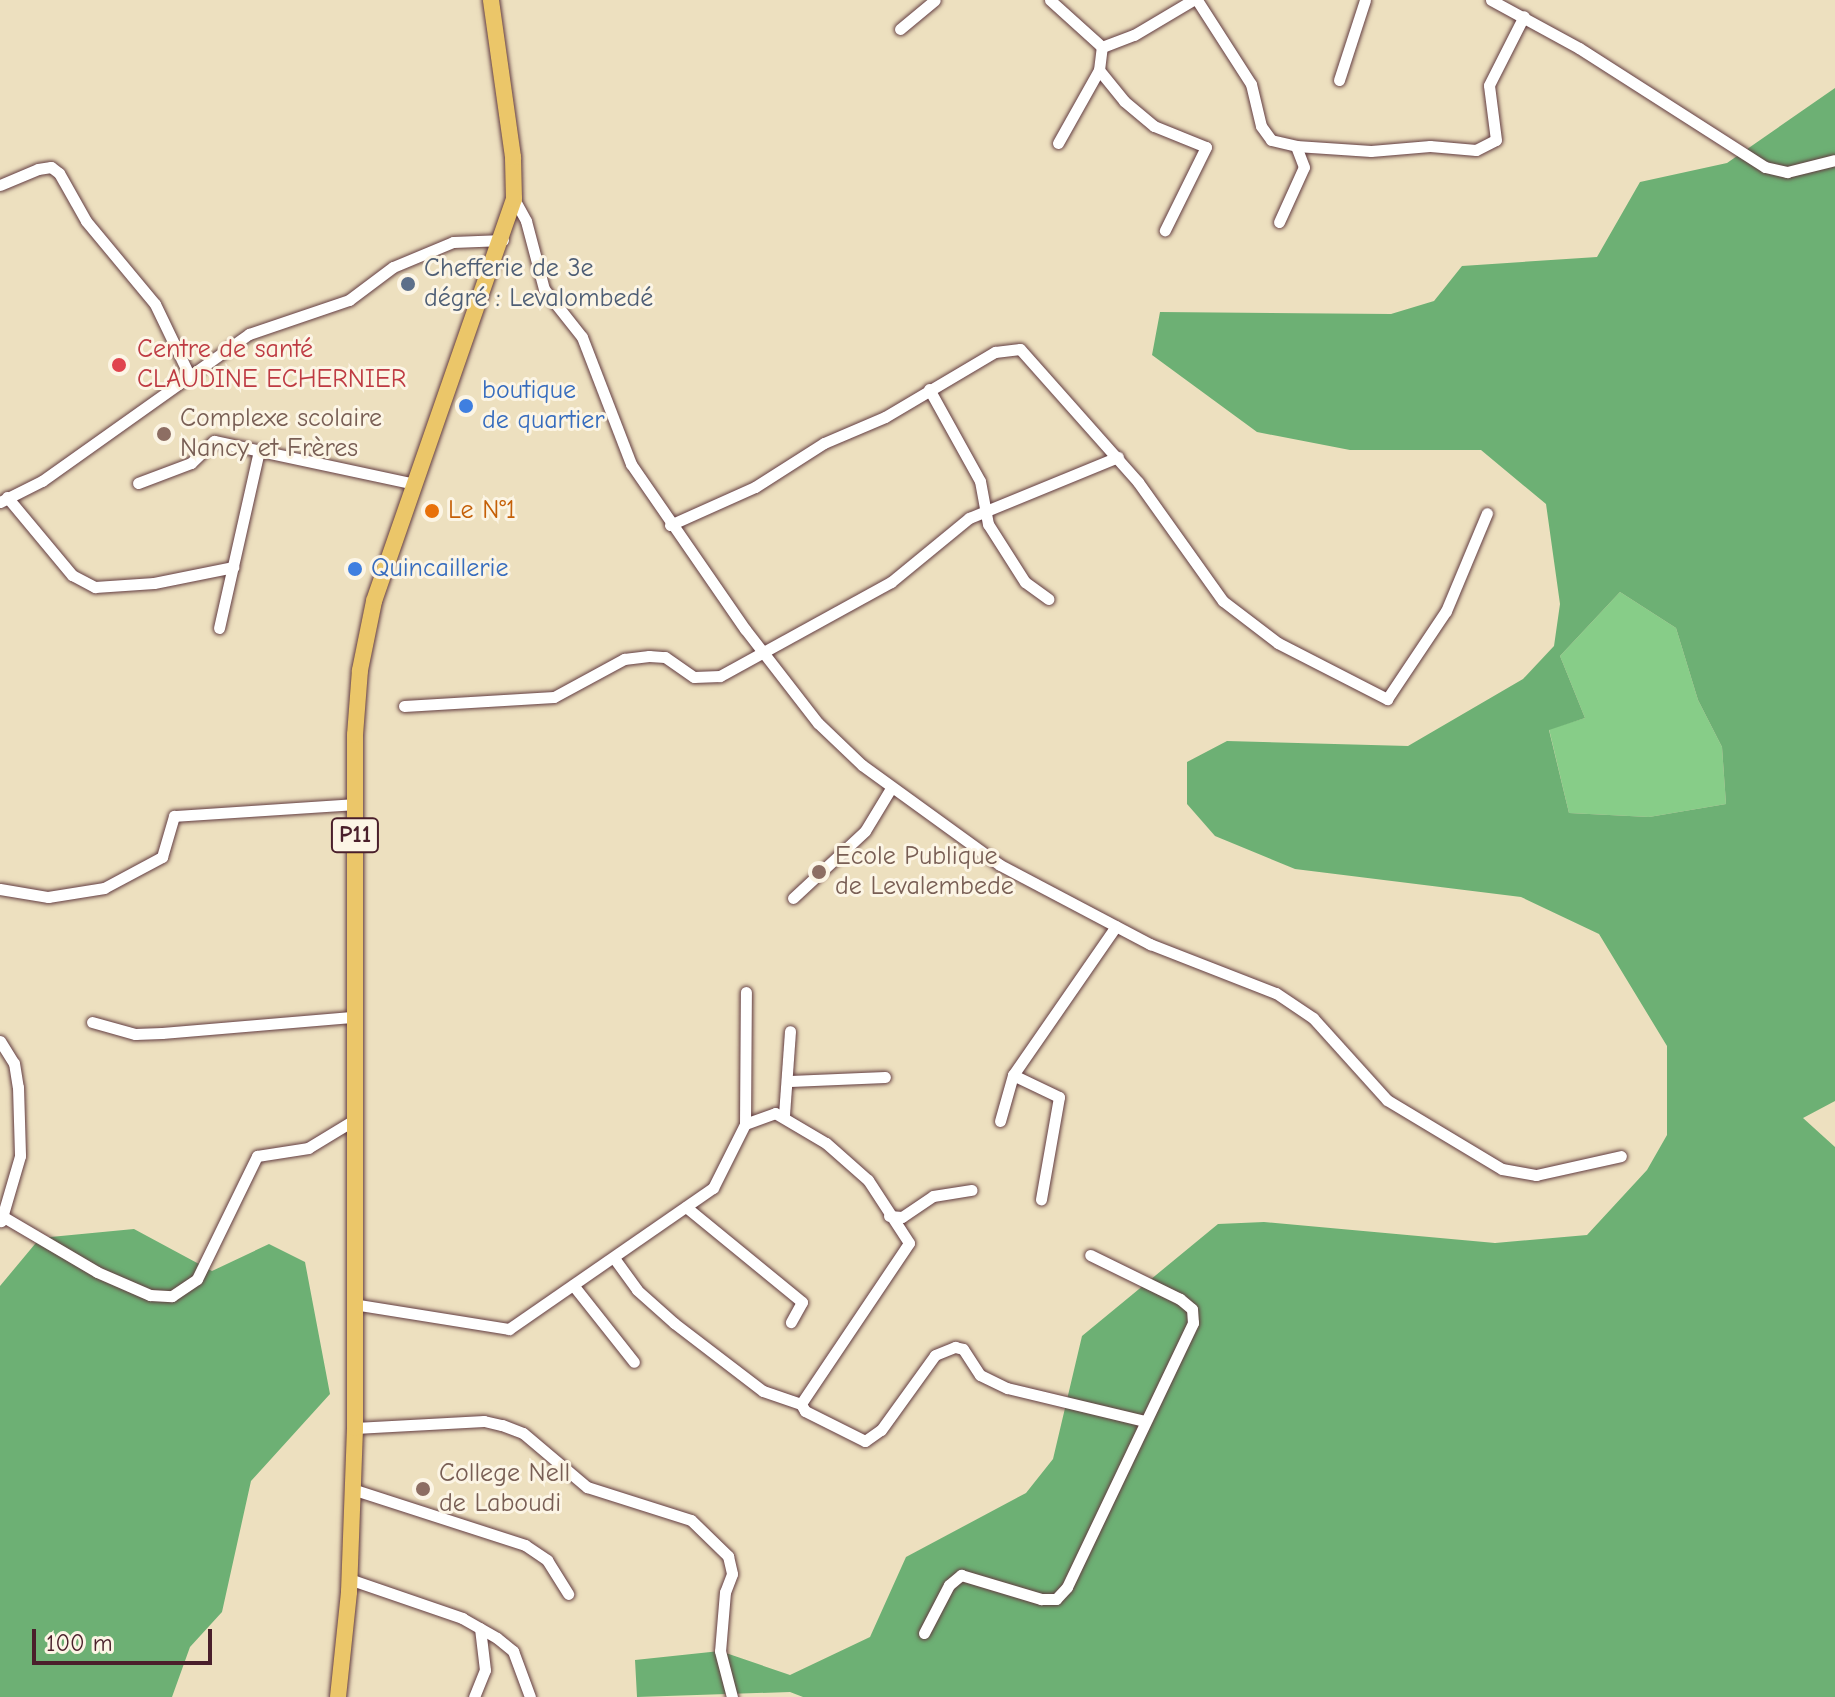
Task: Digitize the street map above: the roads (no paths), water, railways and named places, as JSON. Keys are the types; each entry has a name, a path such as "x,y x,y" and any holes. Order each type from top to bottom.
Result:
{"main road":[{"name":"P11","path":"338,1697 349,1579 355,1428 355,804 360,670 374,601 503,240 514,199 513,157 491,0"}],"street":[{"path":"900,29 935,0"},
{"path":"1050,0 1102,47"},
{"path":"1102,47 1134,35 1195,0 1251,84 1261,126 1271,140 1296,146 1476,150 1496,140 1489,85 1524,16"},
{"path":"1339,80 1365,0"},
{"path":"1491,0 1524,16 1765,167 1787,172 1835,160"},
{"path":"1058,143 1099,70 1102,47"},
{"path":"1099,70 1124,101 1154,126 1206,147 1165,230"},
{"path":"1279,222 1304,167 1296,146"},
{"path":"0,185 38,169 51,167 59,173 86,221 155,304 189,375"},
{"path":"514,199 526,221 544,289 582,337 631,464 670,525 818,723 891,788 977,851 1116,926 1276,993 1313,1018 1387,1100 1502,1169 1536,1175 1621,1156"},
{"path":"233,567 154,583 95,587 72,575 4,500 42,481 261,327 349,300 405,261 453,242 503,240"},
{"path":"670,525 755,487 824,443 885,417 995,352 1020,349 1118,457 1202,579 1232,610 1278,643 1387,699 1446,611 1487,513"},
{"path":"929,389 980,481 984,510 1013,566 1048,599"},
{"path":"138,483 191,463 208,442 414,484"},
{"path":"219,628 259,451"},
{"path":"404,706 554,697 624,659 649,656 665,657 708,679 891,582 947,532 984,510 1118,457"},
{"path":"793,898 865,831 891,788"},
{"path":"0,889 48,897 104,888 162,857 174,816 355,804"},
{"path":"1000,1121 1013,1075 1116,926"},
{"path":"353,1304 501,1331 614,1258 713,1188 745,1124 746,992"},
{"path":"92,1022 135,1034 354,1017"},
{"path":"784,1115 790,1081 790,1031"},
{"path":"0,1041 14,1063 18,1087 20,1156 1,1219 97,1272 150,1295 172,1296 197,1279 257,1156 308,1148 354,1120"},
{"path":"1013,1075 1059,1097 1041,1199"},
{"path":"790,1081 885,1077"},
{"path":"745,1124 759,1116 784,1115 868,1180 889,1216 907,1238 908,1249 801,1404"},
{"path":"889,1216 902,1217 933,1196 972,1190"},
{"path":"686,1207 802,1302 791,1322"},
{"path":"924,1633 949,1585 961,1575 1041,1599 1056,1599 1067,1587 1193,1323 1192,1309 1090,1255"},
{"path":"614,1258 637,1290 674,1323 763,1391 801,1404 805,1411 865,1441 881,1430 935,1355 955,1347 963,1349 980,1375 1007,1388 1144,1421"},
{"path":"573,1285 634,1362"},
{"path":"355,1428 484,1421 502,1425 523,1433 587,1487 691,1520 728,1556 732,1574 725,1592 720,1651 732,1697"},
{"path":"352,1489 525,1545 547,1560 568,1594"},
{"path":"349,1579 480,1628 513,1651 528,1682 530,1697"},
{"path":"474,1697 485,1670 480,1628"}],"place":[{"name":"Chefferie de 3e dégré : Levalombedé","path":"408,284"},
{"name":"Centre de santé CLAUDINE ECHERNIER","path":"119,365"},
{"name":"boutique de quartier","path":"466,406"},
{"name":"Complexe scolaire Nancy et Frères","path":"164,434"},
{"name":"Le N°1","path":"432,511"},
{"name":"Quincaillerie","path":"355,569"},
{"name":"Ecole Publique de Levalembede","path":"819,872"},
{"name":"College Nell de Laboudi","path":"423,1489"}]}
